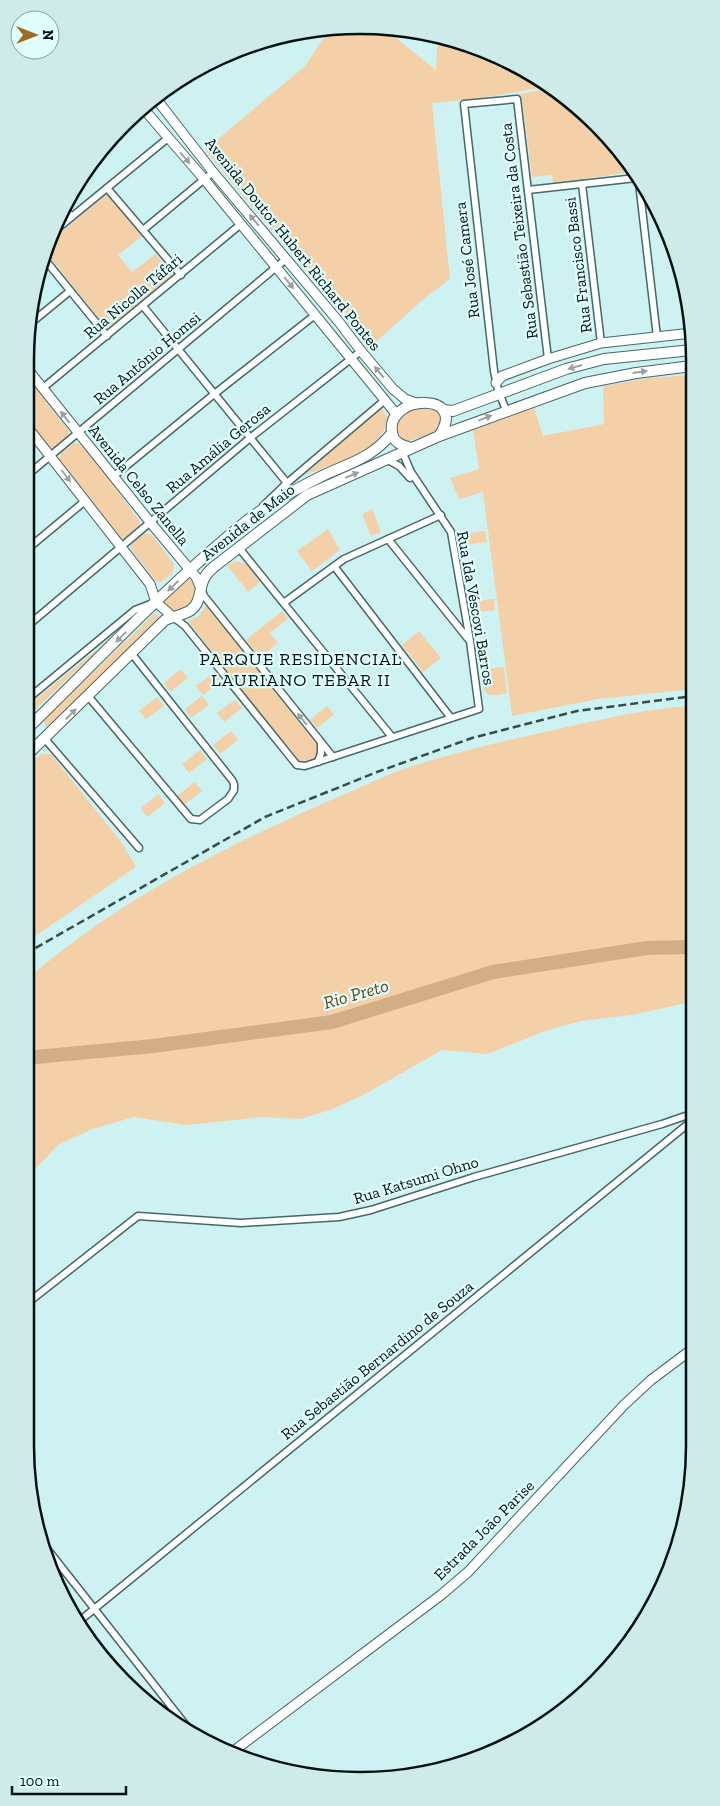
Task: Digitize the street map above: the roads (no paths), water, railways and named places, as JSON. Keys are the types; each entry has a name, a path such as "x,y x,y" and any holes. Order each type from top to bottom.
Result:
{"main road":[{"name":"Avenida Doutor Hubert Richard Pontes","path":"159,103 213,172 394,389 405,399 416,403"},
{"name":"Avenida Doutor Hubert Richard Pontes","path":"147,113 241,224 397,415"},
{"path":"496,383 502,376 548,359 601,343 685,334"},
{"path":"686,351 604,359 566,369 453,410 444,410 425,402 416,403 404,408 397,415 392,433 396,442 407,450 506,410 585,383 636,373 686,367"},
{"name":"Avenida Celso Zanella","path":"34,377 196,577 202,589"},
{"path":"439,436 446,423 444,410"},
{"name":"Avenida de Maio","path":"34,722 189,570 249,519 321,477 367,456 382,445 392,433"},
{"path":"34,435 150,584 156,602 172,617"},
{"name":"Avenida de Maio","path":"35,747 166,620 194,607 199,600 207,574 239,548 307,495 407,450"},
{"path":"43,714 40,727 45,739"},
{"name":"Estrada João Parise","path":"238,1748 441,1595 468,1572 624,1405 651,1380 686,1354"}],"street":[{"name":"Rua José Camera","path":"506,410 496,383 494,370 464,104 517,99"},
{"name":"Rua Sebastião Teixeira da Costa","path":"517,99 548,359"},
{"path":"65,221 168,138"},
{"path":"143,230 213,172"},
{"path":"528,190 631,179"},
{"name":"Rua Francisco Bassi","path":"582,184 601,343"},
{"path":"107,188 181,274"},
{"path":"641,194 657,337"},
{"name":"Rua Nicolla Táfari","path":"43,388 241,224"},
{"name":"Rua Antônio Homsi","path":"34,470 286,259"},
{"path":"48,264 107,336"},
{"path":"37,318 70,291"},
{"path":"143,306 287,483"},
{"path":"114,476 315,315"},
{"name":"Rua Amália Gerosa","path":"34,620 250,438 361,350"},
{"path":"249,519 278,490 385,400"},
{"name":"Rua Ida Véscovi Barros","path":"407,450 410,472 452,532 470,641 479,709 451,718"},
{"name":"Rua Ida Véscovi Barros","path":"388,460 406,472 422,490"},
{"path":"34,544 85,501"},
{"path":"284,602 344,559 441,515"},
{"path":"388,539 470,641"},
{"path":"239,548 392,737"},
{"path":"172,617 185,626 292,759 300,766 318,762 451,718 334,566"},
{"name":"Avenida Celso Zanella","path":"202,589 204,596 333,757"},
{"path":"34,694 135,610 156,602"},
{"path":"88,696 191,819 200,820 228,799 234,790 232,780 132,654"},
{"path":"45,739 139,848"},
{"path":"318,762 321,754 320,742"},
{"name":"Rua Katsumi Ohno","path":"34,1298 138,1216 240,1222 340,1217 371,1210 474,1177 653,1127 686,1116"},
{"name":"Rua Sebastião Bernardino de Souza","path":"83,1617 686,1126"},
{"path":"53,1556 180,1718"}],"waterway":[{"name":"Rio Preto","path":"34,1057 153,1046 332,1022 493,972 647,948 686,947"}],"railway":[{"path":"34,949 265,817 377,772 472,738 577,711 686,697"}],"district":[{"name":"PARQUE RESIDENCIAL LAURIANO TEBAR II","path":"301,670"}]}
